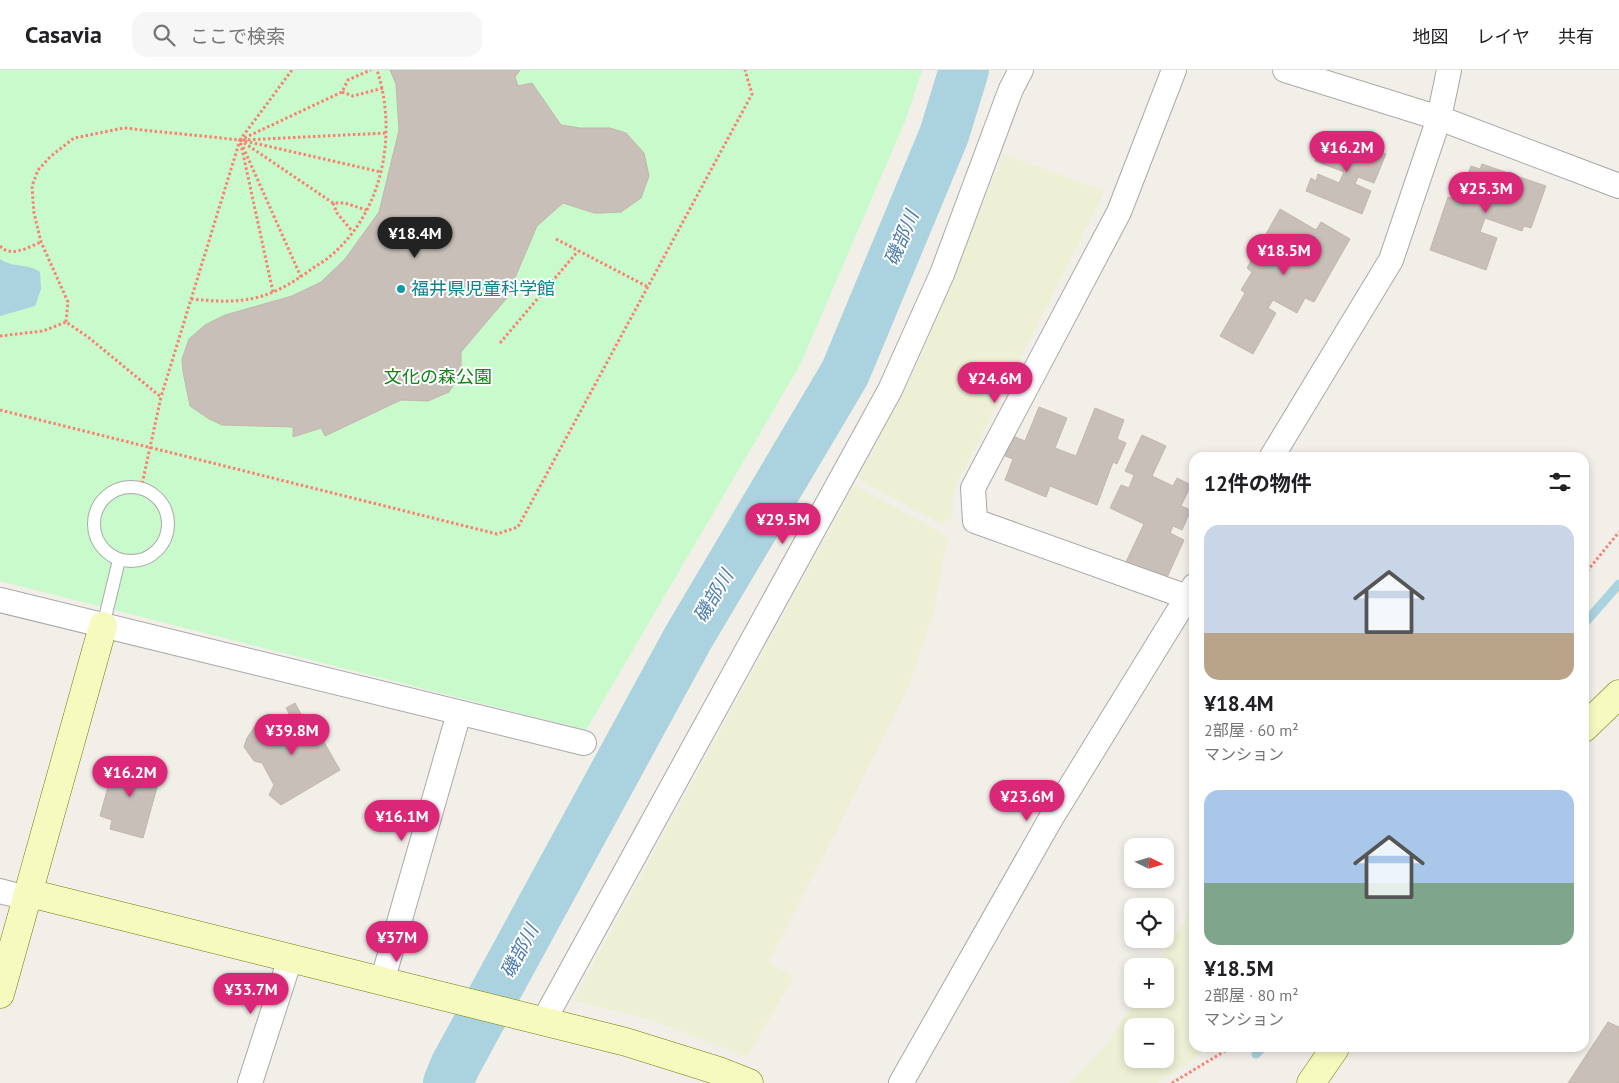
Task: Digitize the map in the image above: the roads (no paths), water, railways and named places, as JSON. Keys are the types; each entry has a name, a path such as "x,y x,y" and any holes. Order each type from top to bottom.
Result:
{"street":[{"path":"543,1022 890,390 942,274 1011,89 1021,70"},
{"path":"1174,70 1119,212 973,488 975,521 1189,592"},
{"path":"1285,70 1439,118 1619,186"},
{"path":"1276,452 1391,260 1439,118 1449,70"},
{"path":"901,1083 1050,820 1189,594"},
{"path":"0,600 584,744"},
{"path":"0,994 103,626"},
{"path":"1589,723 1619,694"},
{"path":"382,982 459,713"},
{"path":"0,891 290,958 626,1042 720,1071 749,1083"},
{"path":"250,1083 290,958"},
{"path":"1311,1083 1332,1052"}],"lane":[{"path":"127,488 140,489 156,497 166,510 168,527 163,543 151,556 136,561 119,560 107,553 98,541 94,528 96,514 102,501 113,492 127,488"},
{"path":"103,626 119,560"}],"water":[{"path":"0,259 10,264 30,267 40,272 41,289 35,306 0,316"}],"waterway":[{"name":"磯部川","path":"448,1083 455,1066 688,638 845,373 944,135 964,70"},
{"path":"1589,618 1619,584"}],"place":[{"name":"福井県児童科学館","path":"401,289"}],"park label":[{"name":"文化の森公園","path":"438,377"}]}
